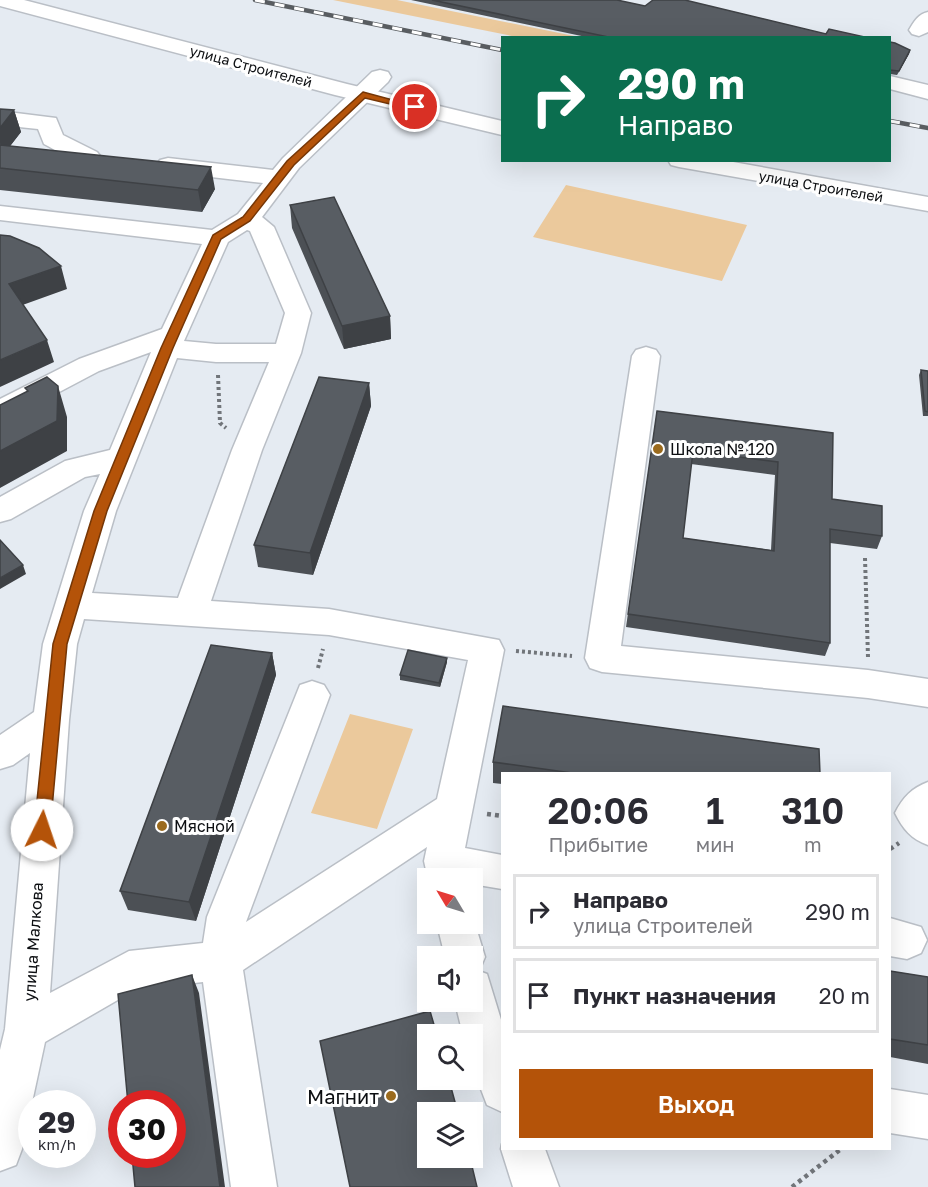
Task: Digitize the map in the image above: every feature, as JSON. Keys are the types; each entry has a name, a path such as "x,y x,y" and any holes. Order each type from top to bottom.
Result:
{"main road":[{"name":"улица Строителей","path":"0,0 376,82 501,128"},
{"name":"улица Строителей","path":"75,0 188,29"},
{"name":"улица Строителей","path":"218,36 329,65"},
{"path":"0,213 217,238 247,219 277,178 376,82"},
{"path":"891,83 928,92"},
{"path":"0,118 48,123 52,139 100,158 58,154"},
{"name":"улица Строителей","path":"690,162 928,204"},
{"name":"улица Строителей","path":"817,162 886,174"},
{"path":"145,163 277,178"},
{"path":"190,612 247,450 287,353 298,313 261,227 247,219"},
{"name":"улица Малкова","path":"0,1149 7,1086 26,1029 51,720 60,644 100,511 170,342 217,238"},
{"path":"0,411 89,365 170,342 216,353 287,353"},
{"path":"646,356 602,658 868,684 928,693"},
{"path":"0,511 76,469 122,458"},
{"path":"71,605 329,622 487,650 454,808 445,868"},
{"path":"254,1187 221,961 227,917 312,695"},
{"path":"0,754 51,720"},
{"path":"928,798 914,813 928,828"},
{"path":"26,1029 129,971 221,961 454,808"},
{"path":"483,871 501,872"},
{"path":"482,1012 495,1046 501,1084"},
{"path":"891,1111 928,1117"},
{"path":"523,1150 536,1187"}],"path":[{"path":"216,353 220,423 247,450"},
{"path":"865,558 868,684"},
{"path":"312,695 329,622"},
{"path":"528,652 602,658"},
{"path":"792,1187 840,1150"}],"shaded area":[{"path":"333,0 397,0 574,36 512,36"},
{"path":"566,185 747,225 722,281 533,237"},
{"path":"350,714 413,729 377,829 311,813"}],"building":[{"path":"432,0 617,0 645,6 653,0 685,0 826,34 829,29 860,36 603,36"},
{"path":"891,42 910,50 899,71 891,70"},
{"path":"0,109 14,110 0,128"},
{"path":"0,145 211,167 198,190 0,168"},
{"path":"334,197 390,316 342,326 290,205"},
{"path":"0,235 10,236 39,248 61,266 9,284 47,340 0,360"},
{"path":"921,370 928,371 928,412 925,411"},
{"path":"47,377 58,386 57,421 0,451 0,405 28,391 25,388"},
{"path":"319,377 369,383 310,553 254,545"},
{"path":"657,411 833,433 832,499 882,506 882,536 830,529 830,643 628,614","holes":["693,451 778,462 774,551 683,538"]},
{"path":"0,540 23,565 0,578"},
{"path":"211,645 272,653 189,902 120,891"},
{"path":"408,650 447,658 439,683 400,675"},
{"path":"503,706 819,749 820,772 565,772 493,762"},
{"path":"891,971 928,977 928,1045 891,1039"},
{"path":"192,975 220,1187 135,1187 133,1168 186,1168 186,1090 127,1090 118,994"},
{"name":"Магнит","path":"430,1012 434,1024 417,1024 417,1090 452,1090 455,1102 417,1102 417,1168 472,1168 477,1187 350,1187 320,1041"}],"railway":[{"path":"255,0 501,50"},
{"path":"891,121 928,128"}],"place":[{"name":"Школа № 120","path":"658,449"},
{"name":"Мясной","path":"162,826"},
{"name":"Магнит","path":"391,1096"}],"route":[{"path":"42,830 60,644 71,605 100,511 167,348 217,238 247,219 263,195 291,163 363,95 415,107"}]}
